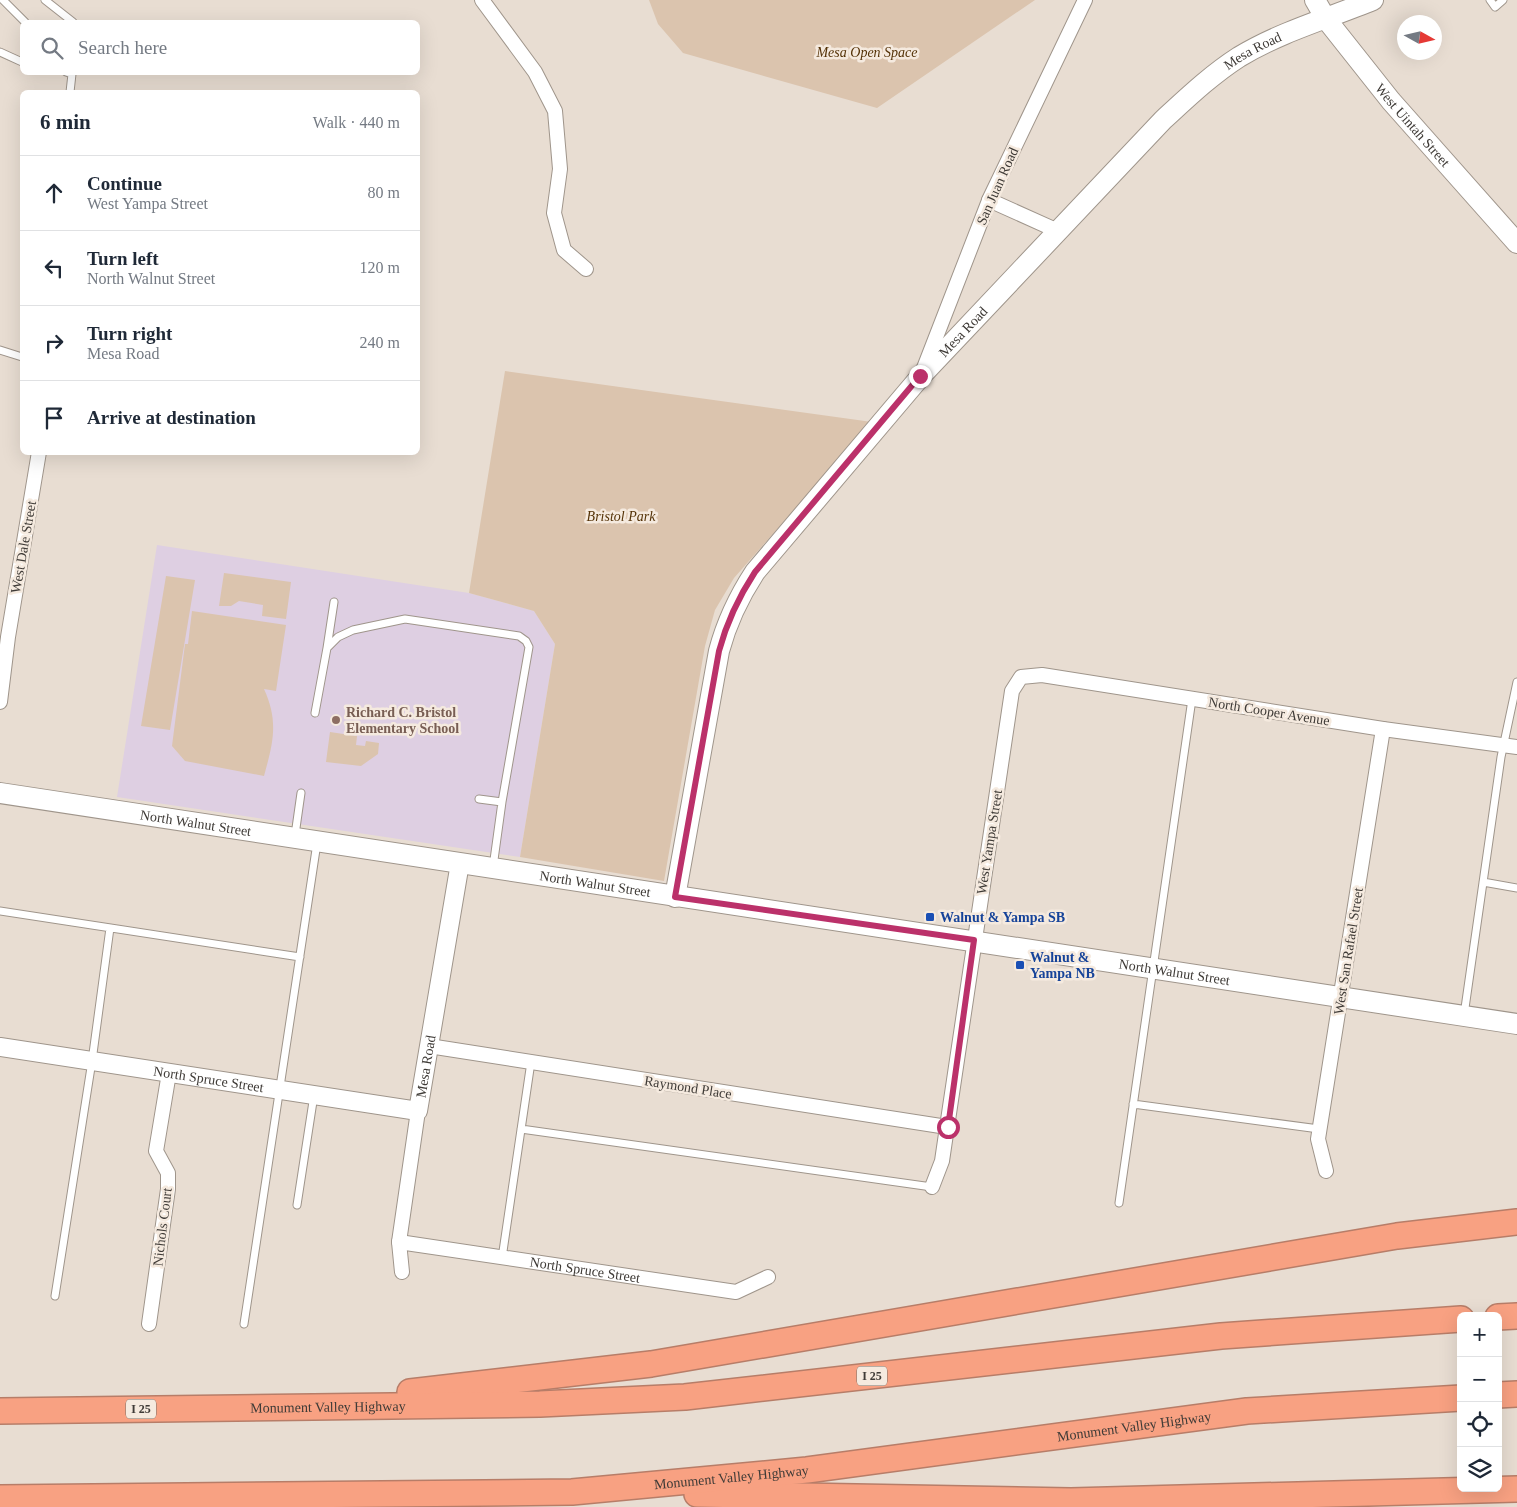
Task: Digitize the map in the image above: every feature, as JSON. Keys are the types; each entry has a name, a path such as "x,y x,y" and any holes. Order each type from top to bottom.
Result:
{"highway":[{"path":"282,1407 651,1364 1397,1236 1517,1222"},
{"path":"1502,1317 1517,1316"},
{"name":"Monument Valley Highway","path":"0,1411 540,1404 685,1397 1222,1336 1457,1320"},
{"path":"1502,1395 1517,1394"},
{"name":"Monument Valley Highway","path":"0,1498 572,1492 807,1470 1247,1411 1457,1398"},
{"path":"572,1492 1071,1501 1517,1489"}],"main road":[{"name":"West Uintah Street","path":"1315,0 1326,19 1391,101 1517,243"},
{"name":"Mesa Road","path":"675,897 719,651 726,622 737,599 755,572 920,376 1163,120 1205,81 1240,56 1278,37 1373,0"},
{"name":"North Walnut Street","path":"0,793 1517,1024"}],"street":[{"path":"482,0 535,72 555,112 560,169 554,213 564,250 586,269"},
{"name":"San Juan Road","path":"920,376 989,200 1084,0"},
{"path":"989,200 1058,231"},
{"name":"West Dale Street","path":"0,702 4,637 38,455"},
{"name":"North Cooper Avenue","path":"1021,677 1042,675 1384,730 1510,746"},
{"name":"West Yampa Street","path":"932,1187 942,1161 948,1127 1012,692 1021,677"},
{"name":"West San Rafael Street","path":"1326,1171 1318,1139 1319,1129 1384,730"},
{"name":"Mesa Road","path":"402,1272 399,1242 418,1111 460,863"},
{"name":"Raymond Place","path":"429,1046 948,1127"},
{"name":"North Spruce Street","path":"0,1047 418,1111"},
{"name":"Nichols Court","path":"148,1324 168,1189 168,1173 156,1152 169,1073"},
{"name":"North Spruce Street","path":"399,1242 736,1292 768,1276"}],"lane":[{"path":"3,0 23,20"},
{"path":"45,0 70,20"},
{"path":"1490,0 1495,7 1503,0"},
{"path":"0,52 20,61"},
{"path":"70,90 72,75"},
{"path":"0,350 20,356"},
{"path":"315,713 334,602"},
{"path":"327,648 338,637 353,630 404,619 519,636 526,641 529,647 502,802 493,868"},
{"path":"1464,1015 1483,882 1510,746 1517,682"},
{"path":"1119,1203 1192,699"},
{"path":"294,837 301,794"},
{"path":"479,799 502,802"},
{"path":"244,1324 318,841"},
{"path":"1483,882 1517,888"},
{"path":"0,911 300,957"},
{"path":"55,1296 92,1061 110,928"},
{"path":"502,1258 531,1062"},
{"path":"297,1205 314,1095"},
{"path":"1133,1104 1319,1129"},
{"path":"521,1129 932,1187"}],"shaded area":[{"name":"Richard C. Bristol Elementary School","path":"157,545 469,593 534,611 555,644 520,857 117,797"}],"green space":[{"name":"Mesa Open Space","path":"649,0 1035,0 877,108 683,53 658,24"},
{"name":"Bristol Park","path":"505,371 872,422 734,578 715,610 705,646 664,881 520,857 555,644 534,611 469,593"},
{"path":"224,573 291,582 286,619 262,616 263,605 239,601 231,606 219,606"},
{"path":"166,576 195,580 170,730 141,726"},
{"path":"192,611 286,625 276,691 264,689 272,712 273,732 264,776 185,761 172,746 185,644 188,644"},
{"path":"330,732 357,736 356,745 365,746 366,741 379,743 378,754 361,766 326,762"}],"place":[{"name":"Richard C. Bristol Elementary School","path":"336,720"},
{"name":"Walnut & Yampa SB","path":"930,917"},
{"name":"Walnut & Yampa NB","path":"1020,965"}],"route":[{"path":"920,376 755,572 737,599 726,622 719,651 675,897 974,940 948,1127"}]}
